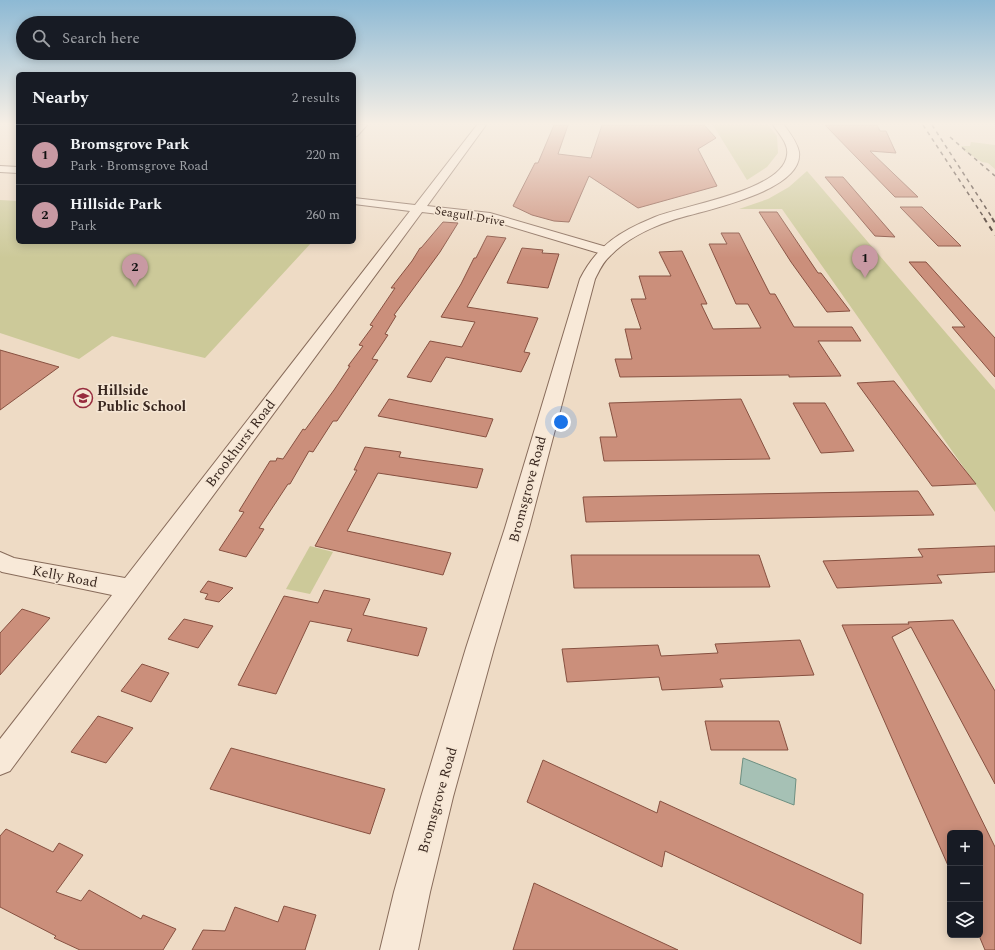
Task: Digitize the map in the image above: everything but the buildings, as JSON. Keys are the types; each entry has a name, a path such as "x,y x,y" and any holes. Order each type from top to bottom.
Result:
{"street":[{"path":"6,169 16,170"},
{"name":"Brookhurst Road","path":"0,761 448,169"},
{"name":"Bromsgrove Road","path":"399,950 407,907 449,756 494,599 519,520 549,408 580,308 585,285 597,262 606,251 620,241 664,218 757,191 779,177 786,169"},
{"name":"Seagull Drive","path":"356,201 490,217 606,251"},
{"name":"Kelly Road","path":"0,561 10,566 130,589"}],"shaded area":[{"path":"740,169 763,169 747,180"},
{"path":"807,171 995,390 995,512 782,209 739,209 768,199 789,187"},
{"path":"0,200 16,201 16,244 310,244 205,358 112,336 79,359 0,333"},
{"path":"310,546 333,552 310,594 286,589"},
{"path":"743,758 796,779 794,805 740,784"}],"railway":[{"path":"952,169 985,219"},
{"path":"961,169 993,219"},
{"path":"987,169 995,176"},
{"path":"984,218 995,235"},
{"path":"992,218 995,223"}],"place":[{"name":"Bromsgrove Park","path":"865,278"},
{"name":"Hillside Park","path":"135,287"},
{"name":"Hillside Public School","path":"83,398"}]}
